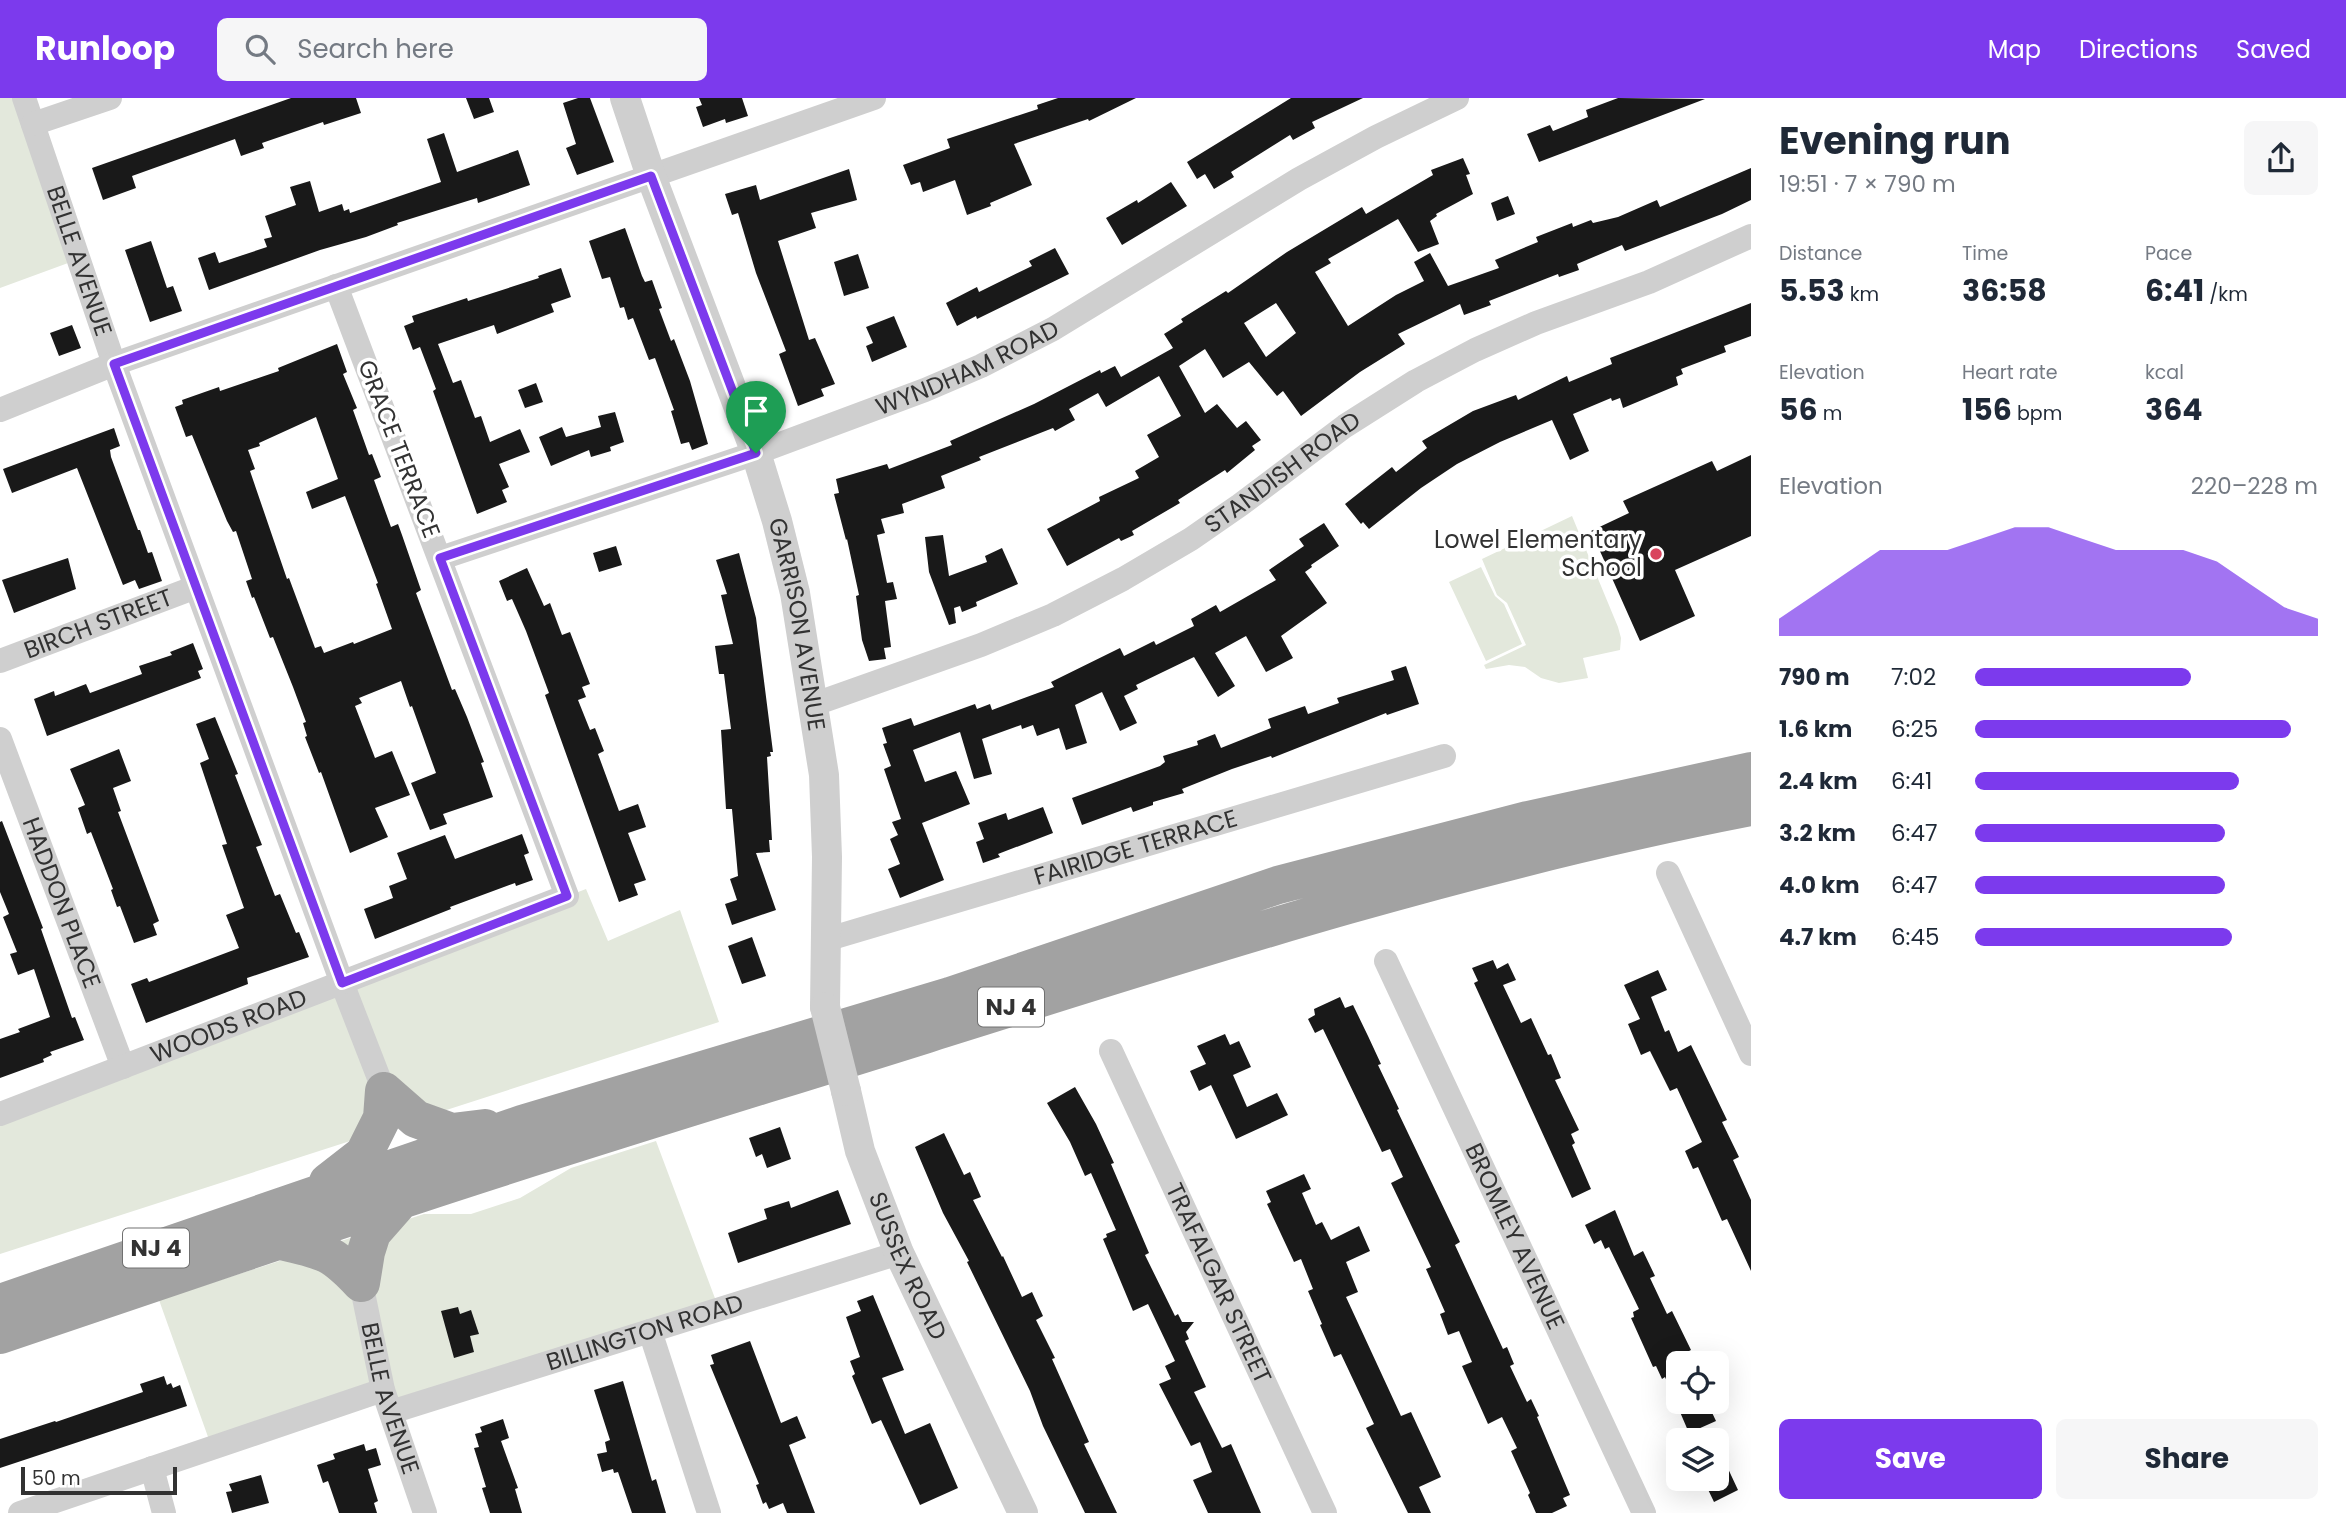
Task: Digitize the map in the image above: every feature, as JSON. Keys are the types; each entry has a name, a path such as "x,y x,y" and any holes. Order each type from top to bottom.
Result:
{"highway":[{"name":"NJ 4","path":"0,1303 522,1124 950,996 1278,885 1528,820 1751,771"},
{"name":"NJ 4","path":"0,1335 401,1200 1318,913 1434,879 1663,824 1751,807"},
{"path":"384,1091 416,1119 452,1132 522,1124"},
{"path":"313,1194 364,1154 383,1118 384,1091"},
{"path":"361,1283 372,1233 401,1200"},
{"path":"281,1241 321,1250 339,1260 361,1283"}],"street":[{"name":"BELLE AVENUE","path":"24,98 114,364 384,1091"},
{"path":"33,124 110,98"},
{"name":"GARRISON AVENUE","path":"625,98 651,176 756,453 795,593 824,775 827,857 825,1007"},
{"path":"0,410 114,364 874,98"},
{"name":"WYNDHAM ROAD","path":"440,558 756,453 925,390 981,366 1074,317 1299,178 1457,98"},
{"name":"STANDISH ROAD","path":"812,705 981,645 1053,615 1123,579 1191,539 1345,426 1416,381 1475,350 1536,323 1649,282 1751,236"},
{"name":"GRACE TERRACE","path":"336,286 549,848"},
{"name":"BIRCH STREET","path":"0,660 196,587"},
{"name":"HADDON PLACE","path":"0,739 123,1067"},
{"name":"FAIRIDGE TERRACE","path":"825,940 1444,756"},
{"name":"WOODS ROAD","path":"0,1114 567,896 549,848"},
{"path":"1668,873 1751,1054"},
{"name":"BROMLEY AVENUE","path":"1386,961 1644,1513"},
{"name":"SUSSEX ROAD","path":"825,1007 860,1151 899,1253 1023,1513"},
{"name":"TRAFALGAR STREET","path":"1111,1051 1325,1513"},
{"name":"BILLINGTON ROAD","path":"20,1513 152,1468 387,1401 650,1331 899,1253"},
{"name":"BELLE AVENUE","path":"361,1283 387,1401 425,1513"},
{"path":"650,1331 709,1513"},
{"path":"152,1468 164,1513"}],"shaded area":[{"path":"0,98 24,98 79,259 0,288"},
{"path":"1572,516 1618,627 1620,650 1583,658 1588,678 1559,683 1541,678 1525,667 1509,665 1486,669 1484,665 1526,645 1507,603 1497,595 1482,559"},
{"path":"1481,567 1495,596 1504,604 1522,644 1486,661 1449,582"},
{"path":"586,889 608,941 680,910 719,1022 0,1254 0,1114"},
{"path":"656,1141 719,1309 391,1412 384,1390 212,1448 159,1300 424,1214 471,1214 520,1198 571,1168"}],"building":[{"path":"291,98 356,98 361,113 324,125 323,122 262,143 264,148 241,156 235,139 132,176 136,188 103,200 92,168"},
{"path":"466,98 489,98 494,112 474,119"},
{"path":"578,98 590,98 614,162 577,175 566,148 576,144 563,103"},
{"path":"699,98 742,98 748,116 726,123 725,119 703,127 696,107 702,105"},
{"path":"1058,98 1136,98 1089,121 1088,119 1014,144 1032,185 990,203 991,206 967,215 955,180 923,192 920,182 911,185 903,165 950,148 947,139 1038,109 1037,105"},
{"path":"1291,98 1363,98 1312,122 1315,128 1293,140 1290,135 1231,172 1234,177 1214,189 1205,174 1197,179 1187,162"},
{"path":"1618,98 1705,99 1539,162 1527,134 1550,125 1553,131 1588,117 1586,110"},
{"path":"444,133 457,172 518,150 530,185 478,203 477,198 397,223 398,225 366,237 320,250 209,290 198,258 215,252 219,263 267,247 264,239 272,237 265,216 296,205 290,187 310,181 319,212 342,204 344,211 349,209 350,213 441,182 427,139"},
{"path":"1463,158 1470,174 1466,175 1473,194 1436,214 1430,221 1439,244 1418,252 1398,219 1328,259 1331,263 1315,272 1348,326 1396,295 1424,281 1414,262 1430,253 1448,286 1499,268 1495,260 1538,242 1536,237 1572,223 1573,227 1591,220 1593,223 1618,217 1657,200 1660,207 1751,168 1751,200 1625,251 1622,245 1577,264 1579,270 1559,277 1558,274 1489,301 1491,305 1464,315 1460,304 1398,334 1405,344 1360,372 1301,416 1283,391 1277,396 1249,362 1223,378 1205,349 1179,366 1205,413 1217,404 1237,428 1246,421 1261,440 1252,446 1255,450 1227,473 1225,470 1178,500 1180,503 1132,531 1134,535 1121,541 1119,538 1067,566 1047,529 1100,501 1099,497 1139,478 1135,471 1159,457 1147,435 1181,416 1159,376 1106,407 1098,393 1069,409 1075,420 1055,431 1053,428 979,457 981,460 941,476 945,488 902,504 904,513 881,519 885,533 877,535 887,583 893,582 897,599 885,601 891,647 884,648 886,659 869,661 862,640 856,596 859,595 834,494 839,493 836,479 887,464 889,469 952,445 950,441 1034,404 1100,370 1101,373 1115,366 1121,377 1173,348 1164,334 1183,322 1181,319 1226,291 1228,293 1287,252 1362,207 1366,214 1433,175 1431,170","holes":["1276,303 1296,333 1266,357 1244,323"]},
{"path":"849,169 857,200 811,213 816,228 778,241 809,340 815,338 835,384 821,389 824,396 798,406 779,354 786,351 756,273 738,213 732,215 725,194 756,185 760,200"},
{"path":"1171,182 1187,206 1122,245 1106,218 1137,200 1138,203"},
{"path":"1508,196 1515,214 1497,221 1491,203"},
{"path":"625,228 645,282 652,280 671,341 674,339 690,381 708,444 692,450 689,442 681,444 671,411 674,410 655,358 649,360 633,318 628,320 624,307 620,308 610,277 602,279 589,241"},
{"path":"151,241 167,288 173,286 182,311 150,322 125,250"},
{"path":"1055,248 1069,274 957,326 946,303 977,287 979,292 1032,266 1029,261"},
{"path":"858,254 869,288 844,296 834,262"},
{"path":"561,268 571,297 551,304 554,312 497,334 494,325 438,344 453,383 461,380 475,418 481,416 490,442 520,429 530,452 499,464 509,487 502,490 507,502 477,514 420,347 413,350 404,326 414,322 412,316 467,298 468,301"},
{"path":"1751,303 1751,336 1724,346 1726,352 1681,369 1683,374 1676,377 1678,385 1623,408 1620,398 1612,401 1611,398 1573,414 1589,451 1570,460 1552,420 1457,464 1369,529 1363,522 1361,524 1345,504 1392,467 1396,472 1427,448 1422,441 1473,411 1516,395 1518,400 1567,376 1569,382 1612,364 1610,358"},
{"path":"894,316 907,347 872,362 866,346 873,343 866,327"},
{"path":"72,325 81,348 59,356 50,333"},
{"path":"337,344 347,372 343,374 357,408 353,410 369,455 372,454 381,477 374,480 391,527 398,524 421,590 416,593 452,690 455,689 484,762 481,763 493,797 443,814 447,824 430,830 411,783 436,773 401,681 359,698 362,703 355,706 375,758 392,751 410,795 375,808 388,837 350,853 321,772 319,773 305,737 307,736 303,723 306,722 293,687 273,637 270,638 254,597 252,598 246,581 252,579 236,531 233,532 227,521 192,435 186,437 175,407 183,404 182,400 219,387 220,391 279,371 278,368","holes":["316,417 338,479 306,492 312,509 345,496 378,583 376,584 392,629 324,653 321,646 315,648 289,578 287,579 250,471 255,469 248,450"]},
{"path":"536,383 543,402 525,408 518,390"},
{"path":"615,412 624,442 610,447 611,451 591,457 589,450 551,466 539,437 562,427 566,437 601,427 598,416"},
{"path":"114,428 120,446 110,450 111,457 138,530 148,553 152,552 162,581 139,589 135,580 123,585 77,468 12,493 3,469"},
{"name":"Lowel Elementary School","path":"1751,455 1751,536 1675,570 1695,616 1640,641 1591,531 1629,513 1623,501 1712,461 1717,471"},
{"path":"1324,523 1339,546 1305,572 1327,603 1281,636 1293,658 1266,672 1246,636 1215,653 1235,686 1218,697 1194,657 1136,685 1138,689 1124,696 1137,723 1120,731 1102,692 1075,705 1087,743 1066,750 1059,728 1037,736 1033,725 1022,729 1021,725 982,739 992,774 974,779 960,732 913,750 925,782 956,771 970,804 922,823 944,880 900,898 888,869 900,864 890,839 898,835 892,822 901,819 884,769 891,766 883,744 887,743 882,728 911,718 914,726 975,704 977,709 990,704 992,710 1054,687 1051,682 1120,648 1124,656 1154,641 1156,645 1194,626 1191,619 1216,605 1220,612 1276,580 1269,570 1304,546 1299,539"},
{"path":"943,535 949,576 987,562 985,556 1002,548 1018,584 976,602 977,606 962,612 960,606 954,608 956,623 949,625 929,572 925,537"},
{"path":"616,546 622,565 599,572 593,553"},
{"path":"739,553 756,618 773,752 767,757 772,840 769,840 770,852 756,853 776,910 732,925 725,904 737,900 730,879 738,876 732,809 726,809 721,730 731,729 724,674 719,674 715,646 733,644 721,595 727,594 716,560"},
{"path":"68,558 76,589 14,613 2,580"},
{"path":"527,568 544,606 550,603 562,635 570,632 590,684 582,687 586,697 578,700 590,730 595,728 604,751 598,754 619,811 638,804 646,827 628,833 646,880 634,884 638,895 619,902 545,695 549,693 526,631 512,599 507,601 499,581"},
{"path":"193,643 203,669 198,671 201,678 47,736 34,699 54,691 55,696 86,684 90,693 142,674 139,666 172,655 170,652"},
{"path":"1406,666 1419,704 1387,715 1386,713 1272,758 1271,756 1232,769 1182,789 1184,793 1153,802 1153,805 1133,812 1131,807 1082,825 1072,798 1160,766 1165,762 1163,756 1198,745 1197,741 1215,734 1221,748 1271,728 1268,719 1305,706 1308,714 1339,703 1337,698 1394,680 1391,671"},
{"path":"215,717 262,845 256,847 275,896 280,894 309,957 247,978 248,984 146,1023 131,984 147,978 149,982 239,948 226,915 244,908 222,845 227,844 200,763 209,759 196,724"},
{"path":"119,749 131,781 113,788 121,811 118,812 159,921 153,924 157,935 134,943 120,906 117,907 111,890 113,889 91,832 87,834 78,808 85,805 70,769"},
{"path":"1043,807 1053,833 998,854 1000,857 983,863 976,842 984,839 978,823 1006,813 1008,820"},
{"path":"2,821 43,928 41,929 72,1018 75,1017 84,1040 50,1052 52,1055 43,1059 44,1062 0,1078 0,1039 50,1017 34,969 18,975 10,954 17,952 3,917 9,914 0,892"},
{"path":"522,834 529,853 524,855 533,880 516,886 515,883 450,907 451,909 375,939 364,909 393,898 389,886 407,879 397,853 445,835 455,859"},
{"path":"752,937 766,976 742,984 728,946"},
{"path":"1493,960 1497,969 1508,963 1516,980 1503,985 1521,1023 1531,1018 1548,1055 1551,1054 1561,1078 1555,1080 1579,1130 1571,1134 1575,1143 1572,1145 1591,1189 1572,1198 1474,983 1478,981 1472,968"},
{"path":"1658,970 1667,990 1651,997 1665,1032 1669,1030 1678,1052 1691,1045 1727,1120 1722,1122 1739,1157 1733,1160 1751,1200 1751,1271 1727,1219 1722,1221 1698,1167 1693,1169 1685,1151 1702,1142 1677,1088 1670,1091 1650,1051 1641,1055 1628,1024 1640,1019 1624,985"},
{"path":"1340,997 1345,1008 1353,1005 1368,1036 1381,1064 1378,1065 1399,1109 1397,1110 1460,1242 1455,1245 1503,1349 1507,1347 1514,1364 1510,1366 1527,1402 1531,1399 1539,1416 1537,1417 1570,1495 1563,1498 1567,1506 1552,1513 1536,1513 1511,1451 1517,1448 1502,1417 1488,1424 1462,1366 1472,1362 1459,1331 1448,1335 1440,1314 1445,1312 1426,1269 1431,1267 1391,1183 1403,1177 1390,1149 1382,1152 1323,1029 1315,1033 1308,1019 1315,1015 1314,1009"},
{"path":"1225,1034 1230,1045 1239,1041 1251,1067 1233,1075 1247,1107 1277,1093 1288,1115 1236,1139 1211,1085 1199,1091 1190,1071 1206,1064 1197,1046"},
{"path":"1075,1087 1114,1163 1111,1164 1149,1253 1145,1255 1175,1316 1178,1314 1182,1322 1194,1322 1186,1332 1189,1339 1185,1341 1206,1387 1194,1392 1222,1448 1231,1444 1261,1513 1208,1513 1193,1480 1212,1472 1200,1442 1191,1446 1159,1384 1171,1379 1165,1366 1175,1361 1148,1304 1133,1311 1103,1239 1107,1237 1106,1234 1116,1230 1091,1173 1085,1176 1070,1142 1047,1103"},
{"path":"780,1127 791,1159 767,1168 762,1154 756,1157 749,1138"},
{"path":"944,1133 964,1175 970,1172 981,1197 973,1200 1022,1297 1032,1292 1043,1316 1036,1320 1055,1358 1052,1359 1089,1442 1084,1444 1117,1513 1085,1513 1043,1426 1030,1391 967,1262 969,1261 943,1213 915,1147"},
{"path":"1304,1174 1311,1189 1302,1193 1316,1225 1322,1222 1331,1240 1359,1226 1370,1251 1346,1262 1358,1292 1346,1297 1401,1416 1411,1412 1441,1477 1419,1487 1431,1513 1408,1513 1366,1428 1374,1424 1341,1354 1334,1357 1320,1325 1322,1324 1308,1291 1313,1289 1301,1259 1294,1262 1267,1204 1271,1202 1266,1191"},
{"path":"838,1190 851,1224 738,1263 728,1233 767,1219 764,1209 789,1201 791,1208"},
{"path":"1615,1210 1634,1256 1643,1251 1655,1276 1650,1278 1667,1314 1672,1311 1691,1350 1666,1351 1666,1379 1665,1377 1662,1379 1656,1366 1653,1367 1631,1318 1634,1317 1633,1312 1639,1309 1609,1247 1605,1249 1601,1240 1594,1244 1585,1225"},
{"path":"873,1295 904,1370 882,1378 905,1434 930,1423 958,1488 920,1505 881,1420 872,1424 852,1376 855,1374 850,1361 860,1357 846,1317 861,1311 857,1301"},
{"path":"458,1307 460,1314 471,1310 479,1334 470,1336 474,1352 454,1358 441,1311"},
{"path":"750,1341 781,1423 797,1416 806,1438 789,1445 815,1513 787,1513 783,1503 769,1509 766,1502 763,1504 756,1485 759,1484 710,1365 714,1364 711,1355"},
{"path":"164,1376 167,1385 171,1383 173,1388 180,1385 187,1406 0,1468 0,1439 143,1392 140,1384"},
{"path":"623,1381 652,1481 656,1479 666,1513 632,1513 618,1472 614,1473 613,1469 602,1472 597,1454 607,1452 605,1442 610,1440 594,1390"},
{"path":"1681,1414 1713,1414 1716,1421 1700,1428 1687,1428"},
{"path":"503,1419 509,1438 501,1441 518,1488 515,1489 522,1513 490,1513 482,1488 486,1487 474,1448 479,1447 475,1434 482,1432 480,1427"},
{"path":"364,1444 366,1451 376,1448 381,1465 368,1469 378,1501 374,1503 377,1513 339,1513 328,1481 323,1483 317,1465 335,1459 333,1454"},
{"path":"1729,1471 1738,1490 1714,1502 1709,1491 1729,1491"},
{"path":"261,1475 269,1503 232,1513 226,1492 232,1491 229,1484"}],"place":[{"name":"Lowel Elementary School","path":"1656,554"}],"route":[{"path":"651,176 756,453 440,558 567,896 342,983 114,364 651,176"}]}
